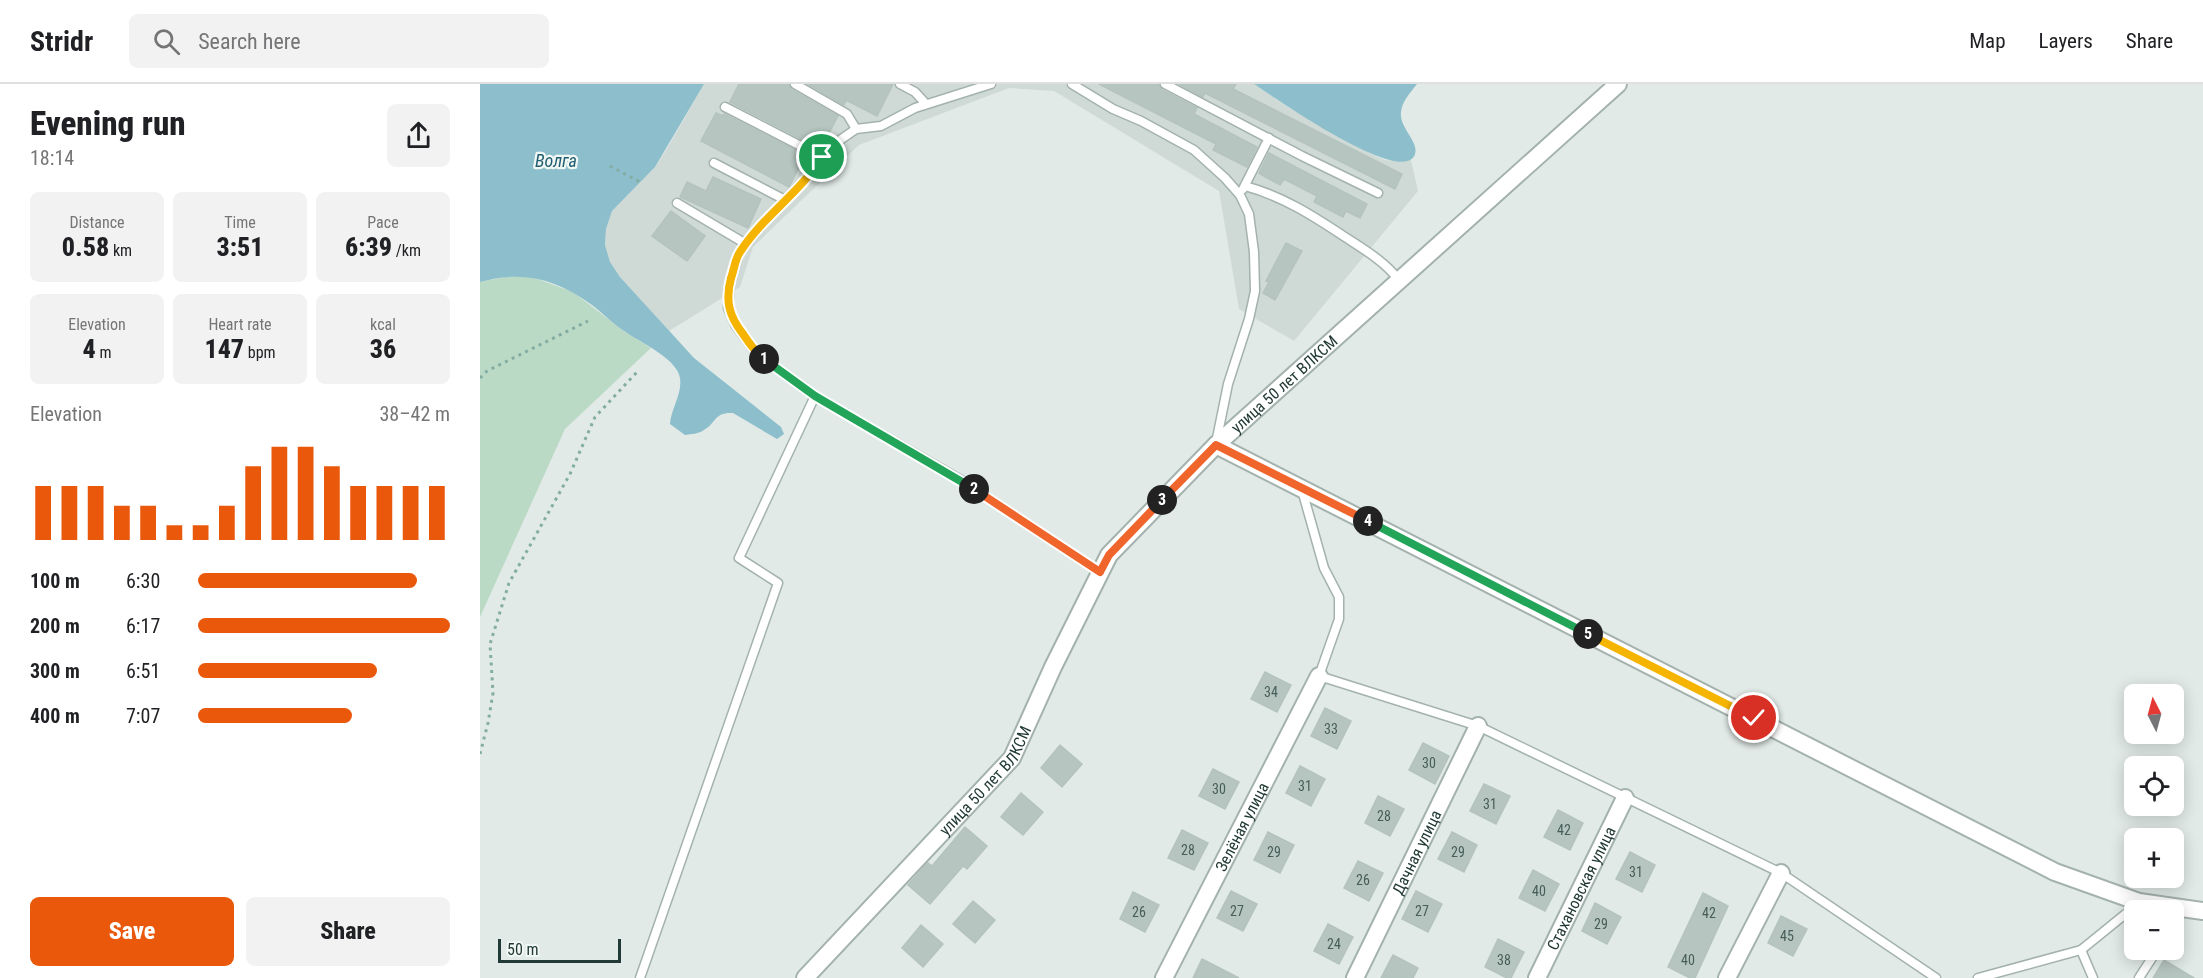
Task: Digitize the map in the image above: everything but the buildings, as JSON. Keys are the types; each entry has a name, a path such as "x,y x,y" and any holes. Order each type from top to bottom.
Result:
{"street":[{"name":"улица 50 лет ВЛКСМ","path":"805,978 1012,758 1053,668 1109,555 1216,445 1618,84"},
{"path":"1216,445 2055,872 2126,900"},
{"name":"Зелёная улица","path":"1164,978 1319,676"},
{"name":"Дачная улица","path":"1355,978 1478,726"},
{"name":"Стахановская улица","path":"1537,978 1625,798"},
{"path":"1726,978 1781,873"},
{"path":"2184,909 2203,911"}],"lane":[{"path":"795,84 847,114 856,129"},
{"path":"900,84 915,92 926,104"},
{"path":"991,84 926,104 881,126 856,129 840,140 822,157 812,172 739,253 730,284 728,308 736,326 757,354 815,396 961,480 1100,572"},
{"path":"1072,84 1113,109 1141,121 1194,150 1240,195 1249,214 1254,252 1255,291 1249,319 1228,384 1216,445"},
{"path":"1165,84 1378,193"},
{"path":"725,107 822,157"},
{"path":"1240,195 1269,138"},
{"path":"714,163 785,200"},
{"path":"1245,186 1264,191 1294,204 1386,264 1399,280"},
{"path":"677,203 746,244"},
{"path":"639,978 778,583 738,558 815,396"},
{"path":"1301,487 1324,568 1339,597 1340,619 1319,676 1478,726 1781,873 1936,978"},
{"path":"1978,978 2081,950 2124,918"},
{"path":"2081,950 2093,978"},
{"path":"2139,978 2151,960"}],"path":[{"path":"609,166 640,182"},
{"path":"480,378 487,371 588,321"},
{"path":"480,754 488,723 492,693 490,644 508,583 570,474 594,417 638,371"}],"shaded area":[{"path":"704,84 1254,84 1286,106 1373,155 1385,160 1405,162 1411,160 1418,191 1294,341 1239,309 1219,191 1054,91 1009,88 859,145 753,247 740,287 669,331 620,277 610,262 605,245 606,229 612,211 655,167"}],"green space":[{"path":"529,276 573,292 625,332 651,348 565,429 480,617 480,282 505,277"}],"water":[{"name":"Волга","path":"480,84 704,84 655,167 612,211 606,229 605,245 610,262 620,277 694,358 781,427 784,434 777,439 733,413 727,413 719,416 702,431 685,435 670,424 680,378 674,366 662,355 622,330 579,296 552,283 525,277 496,278 480,282"},
{"path":"1254,84 1417,84 1405,100 1401,112 1403,123 1414,144 1415,154 1406,161 1388,159 1364,150 1310,120"}],"route":[{"path":"822,157 812,172 764,222 739,253 730,284 728,308 736,326 757,354 815,396 961,480 1100,572 1109,555 1216,445 1754,718"}]}
